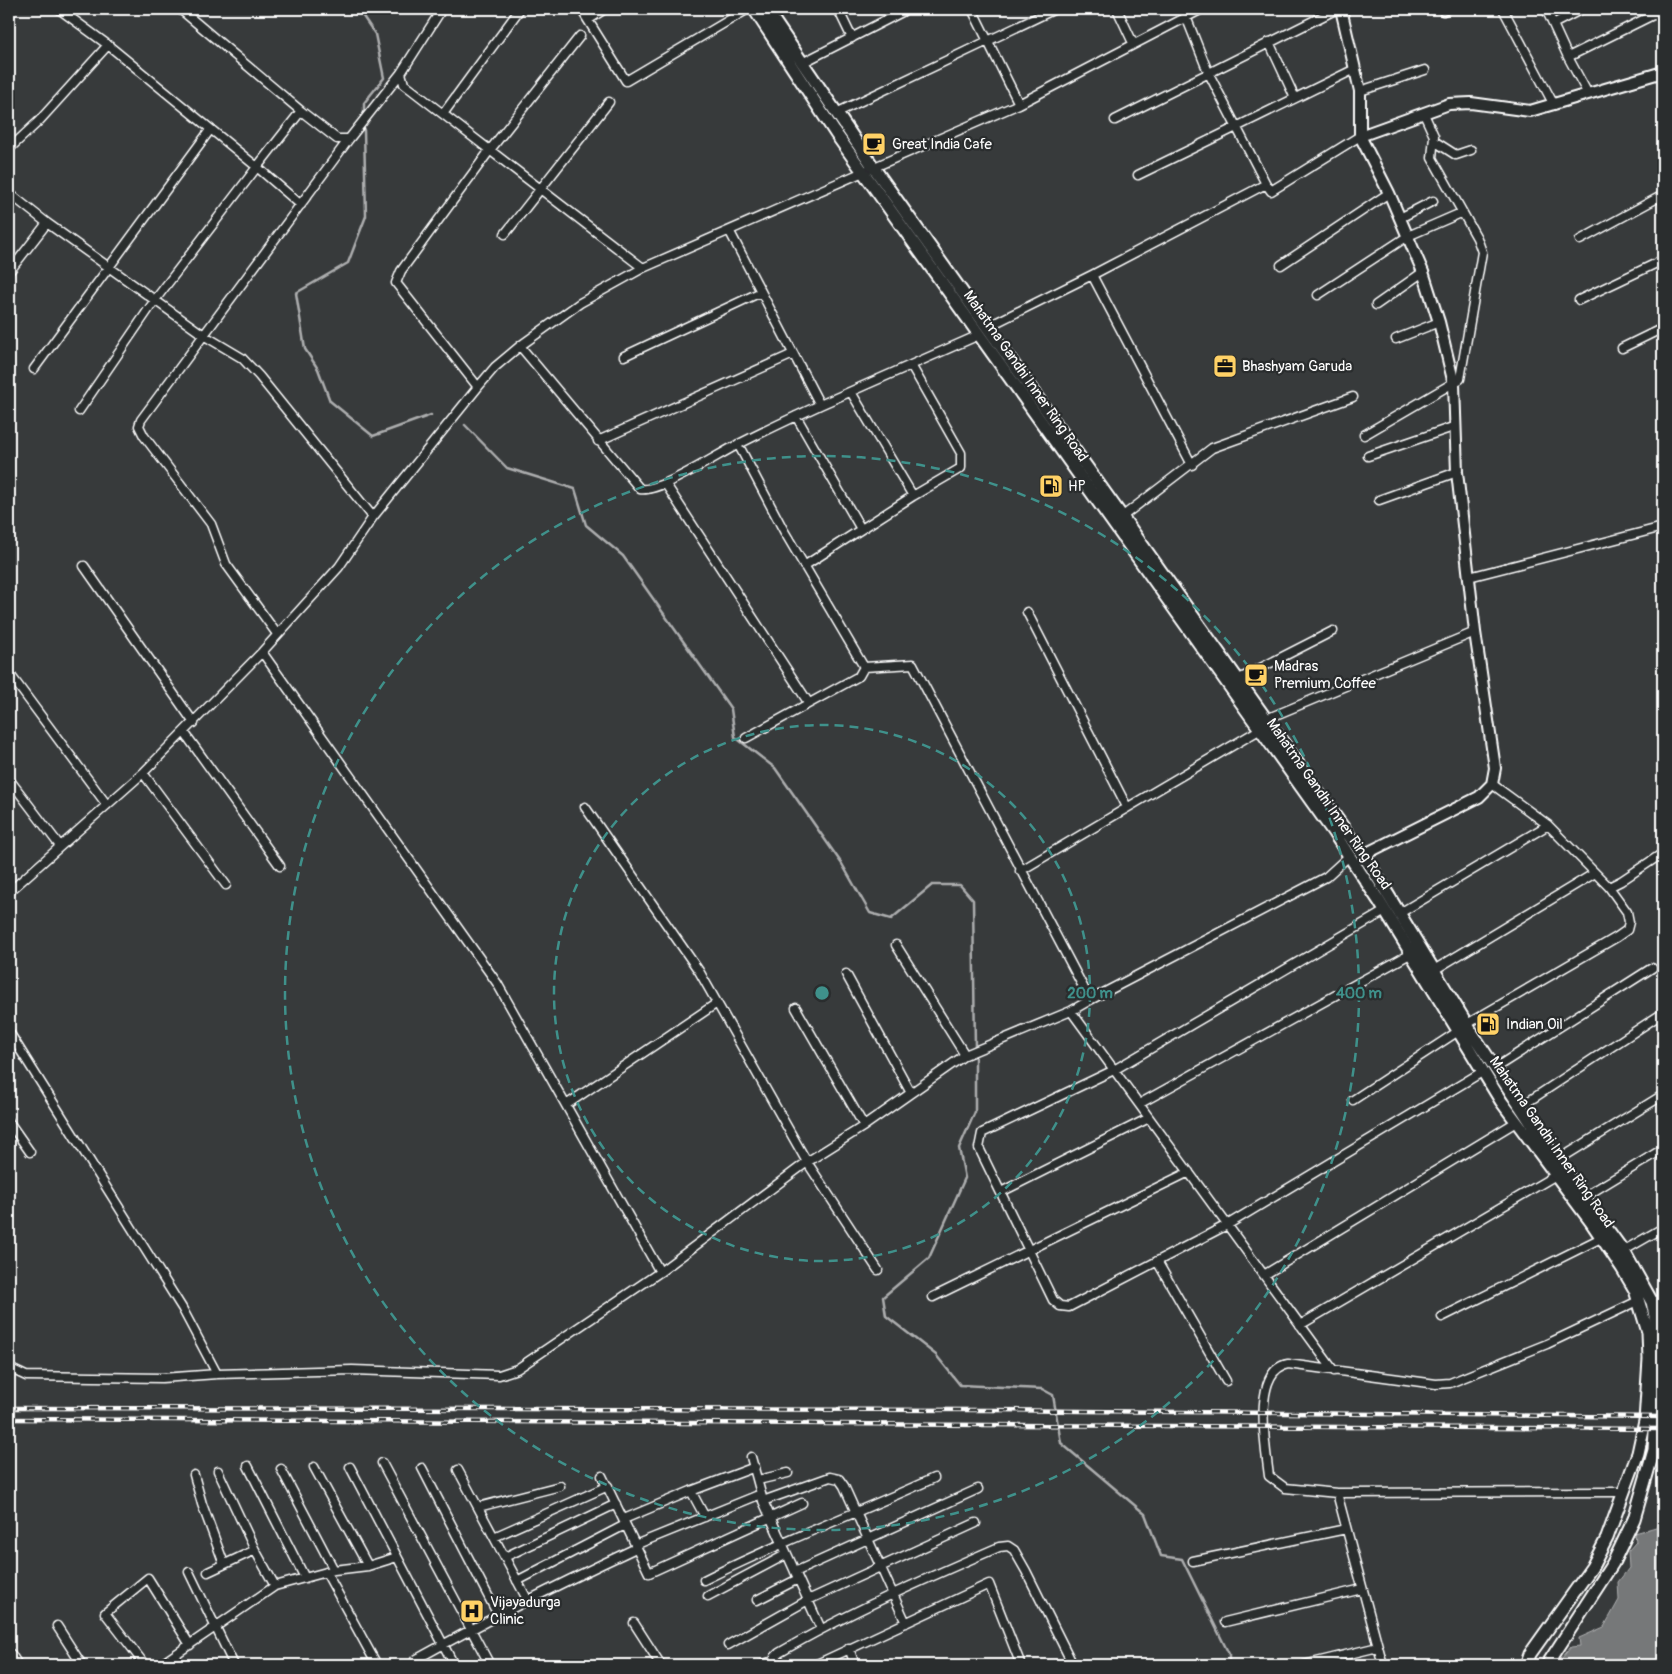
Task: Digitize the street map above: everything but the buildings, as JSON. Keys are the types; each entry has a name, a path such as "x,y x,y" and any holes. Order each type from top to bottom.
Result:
{"main road":[{"name":"Mahatma Gandhi Inner Ring Road","path":"754,9 983,331 1259,730 1350,856 1410,954 1462,1028 1494,1068 1658,1300 1659,1357 1654,1450 1634,1519 1613,1563 1547,1665"},
{"name":"Mahatma Gandhi Inner Ring Road","path":"766,9 836,113 868,170"},
{"name":"Mahatma Gandhi Inner Ring Road","path":"983,331 1122,516 1363,855 1400,912 1434,970 1482,1072 1601,1238 1635,1290 1648,1332 1649,1359 1645,1421 1638,1453 1607,1538 1592,1567 1534,1648 1526,1665"}],"street":[{"path":"59,9 108,45 210,130 257,166 301,205"},
{"path":"180,9 337,139 349,139"},
{"path":"277,634 226,564 211,524 141,431 142,420 349,139 401,74 440,12 436,9"},
{"path":"443,114 520,9"},
{"path":"581,9 626,81 748,9"},
{"path":"588,20 605,9"},
{"path":"838,9 852,38"},
{"path":"972,9 1019,104"},
{"path":"836,113 1055,9"},
{"path":"1117,9 1133,43"},
{"path":"1183,9 1208,72 1271,191 1360,136 1459,102 1530,111 1663,72"},
{"path":"10,886 60,846 144,772 262,652 340,567 373,518 478,387 495,367 520,346 580,303 642,268 730,232 1019,104 1133,43 1202,9"},
{"path":"1115,120 1337,9"},
{"path":"1341,9 1360,91 1360,136 1389,193 1423,272 1439,322 1454,384 1457,472 1475,632 1495,768 1492,784 1478,798 1363,855"},
{"path":"1503,9 1554,105"},
{"path":"1546,9 1568,57 1588,94"},
{"path":"1553,24 1582,9"},
{"path":"802,63 904,10"},
{"path":"1568,57 1663,10"},
{"path":"478,387 396,283 401,271 490,150 580,36"},
{"path":"1269,42 1295,98"},
{"path":"9,149 39,122 108,45"},
{"path":"1138,175 1355,69"},
{"path":"1360,91 1425,70"},
{"path":"401,74 404,84 642,268"},
{"path":"505,234 539,188 609,102"},
{"path":"79,410 155,300 301,111"},
{"path":"1364,436 1460,379 1482,257 1481,246 1432,158 1434,141 1432,131 1424,114"},
{"path":"34,369 210,130"},
{"path":"1434,141 1456,155 1471,150"},
{"path":"520,346 637,488 644,490 665,483 796,416 983,331 1266,184"},
{"path":"9,193 47,223 205,336 242,358 260,376 373,518"},
{"path":"1281,265 1389,193"},
{"path":"1580,240 1663,195"},
{"path":"1400,218 1433,201"},
{"path":"1318,295 1408,236 1461,213"},
{"path":"9,272 47,223"},
{"path":"730,232 820,405"},
{"path":"1579,300 1663,260"},
{"path":"1376,305 1423,272"},
{"path":"1092,275 1192,465"},
{"path":"624,356 761,292"},
{"path":"1396,339 1439,322"},
{"path":"1622,348 1663,328"},
{"path":"598,441 793,354"},
{"path":"804,566 913,496 961,468 961,453 911,365"},
{"path":"851,392 913,496"},
{"path":"1122,516 1192,465 1212,448 1353,397"},
{"path":"796,416 861,530"},
{"path":"1368,456 1456,426"},
{"path":"738,444 804,566 864,667"},
{"path":"1379,500 1457,472"},
{"path":"665,483 808,702"},
{"path":"1469,577 1663,527"},
{"path":"84,566 194,723"},
{"path":"1027,612 1127,807"},
{"path":"1239,679 1333,631"},
{"path":"1266,718 1475,632"},
{"path":"262,652 497,983 660,1272"},
{"path":"864,667 913,664 1020,871 1090,1000"},
{"path":"746,738 808,702 859,676 864,667"},
{"path":"9,673 107,805"},
{"path":"1020,871 1259,730"},
{"path":"184,732 280,866"},
{"path":"144,772 226,886"},
{"path":"9,779 60,846"},
{"path":"1353,1100 1462,1028 1627,930 1629,922 1627,912 1609,887 1548,824 1492,784"},
{"path":"585,807 699,971 807,1162 878,1270"},
{"path":"1400,912 1548,824"},
{"path":"1609,887 1621,882 1663,853"},
{"path":"9,1368 26,1376 162,1378 217,1374 352,1370 508,1374 660,1272 807,1162 864,1126 968,1054 1071,1011 1326,877 1350,856"},
{"path":"1434,970 1595,873"},
{"path":"1385,911 1114,1070 982,1133 979,1148 1054,1300 1060,1306 1069,1307 1227,1225 1482,1072"},
{"path":"896,945 968,1054"},
{"path":"1139,1104 1410,954"},
{"path":"1494,1068 1652,968"},
{"path":"846,974 911,1093"},
{"path":"566,1105 717,1004"},
{"path":"796,1008 864,1126"},
{"path":"1071,1011 1334,1372"},
{"path":"1520,1107 1663,1013"},
{"path":"9,1032 182,1308 217,1374"},
{"path":"1558,1160 1663,1095"},
{"path":"1001,1192 1149,1118"},
{"path":"9,1122 30,1152"},
{"path":"1264,1276 1516,1122"},
{"path":"1584,1197 1663,1149"},
{"path":"933,1297 1189,1172"},
{"path":"1300,1326 1556,1176"},
{"path":"1623,1251 1663,1228"},
{"path":"1442,1317 1601,1238"},
{"path":"1157,1261 1226,1381"},
{"path":"1623,1492 1337,1492 1285,1488 1269,1476 1263,1426 1267,1384 1276,1368 1288,1364 1334,1372 1436,1384 1450,1383 1547,1344 1638,1301"},
{"path":"750,1457 762,1498 821,1629"},
{"path":"382,1463 490,1665"},
{"path":"248,1466 305,1578"},
{"path":"314,1467 368,1566"},
{"path":"350,1467 454,1665"},
{"path":"517,1580 624,1522 691,1490 754,1467"},
{"path":"422,1468 498,1615"},
{"path":"281,1469 377,1665"},
{"path":"458,1470 527,1599"},
{"path":"218,1471 255,1550 276,1586"},
{"path":"758,1480 788,1473"},
{"path":"194,1475 202,1504 224,1564"},
{"path":"602,1476 646,1570 652,1573 802,1503"},
{"path":"418,1665 415,1660 442,1645 527,1599 635,1546 704,1517 835,1477 844,1486 906,1623"},
{"path":"704,1580 766,1549 857,1513 934,1478"},
{"path":"478,1507 560,1486"},
{"path":"494,1537 608,1486"},
{"path":"757,1600 797,1575 978,1489"},
{"path":"691,1490 704,1517"},
{"path":"1337,1492 1383,1665"},
{"path":"505,1557 616,1504"},
{"path":"728,1646 808,1600 976,1523"},
{"path":"1193,1561 1346,1530"},
{"path":"762,1665 773,1663 779,1653 821,1629 973,1558 999,1547 1008,1546 1014,1550 1026,1571 1073,1665"},
{"path":"208,1572 255,1550"},
{"path":"708,1596 787,1554"},
{"path":"160,1665 171,1662 190,1645 276,1586 330,1571 368,1566 397,1556"},
{"path":"189,1572 217,1626 234,1665"},
{"path":"145,1665 105,1613 148,1578 190,1645"},
{"path":"815,1665 989,1584 1021,1665"},
{"path":"1225,1622 1362,1589"},
{"path":"634,1623 660,1665"},
{"path":"57,1626 82,1665"},
{"path":"1304,1665 1378,1647"},
{"path":"849,1648 855,1665"},
{"path":"11,1654 18,1665"}],"shaded area":[{"path":"1663,1518 1663,1665 1556,1665 1571,1647 1580,1646 1579,1638 1604,1627 1619,1600 1618,1582 1629,1568 1628,1551 1636,1542 1635,1533 1656,1527"}],"waterway":[{"path":"358,9 375,34 384,78 364,103 364,114"},
{"path":"364,130 366,216 348,263 296,293 305,349 318,369 330,401 373,436 431,415"},
{"path":"465,425 507,468 575,489 586,525 623,556 731,709 735,737 775,768 842,864 870,913 891,919 932,885 960,885 973,900 975,1048"},
{"path":"975,1054 975,1112 959,1148 965,1178 929,1258 883,1297 886,1316 936,1355 960,1385 1042,1389 1053,1395 1061,1443 1145,1514 1161,1556 1182,1559 1229,1654 1229,1665"}],"railway":[{"path":"9,1408 988,1410 1663,1417"},
{"path":"9,1419 1663,1429"}],"place":[{"name":"Great India Cafe","path":"874,144"},
{"name":"Bhashyam Garuda","path":"1225,366"},
{"name":"HP","path":"1051,486"},
{"name":"Madras Premium Coffee","path":"1256,675"},
{"name":"Indian Oil","path":"1488,1024"},
{"name":"Vijayadurga Clinic","path":"472,1611"}]}
